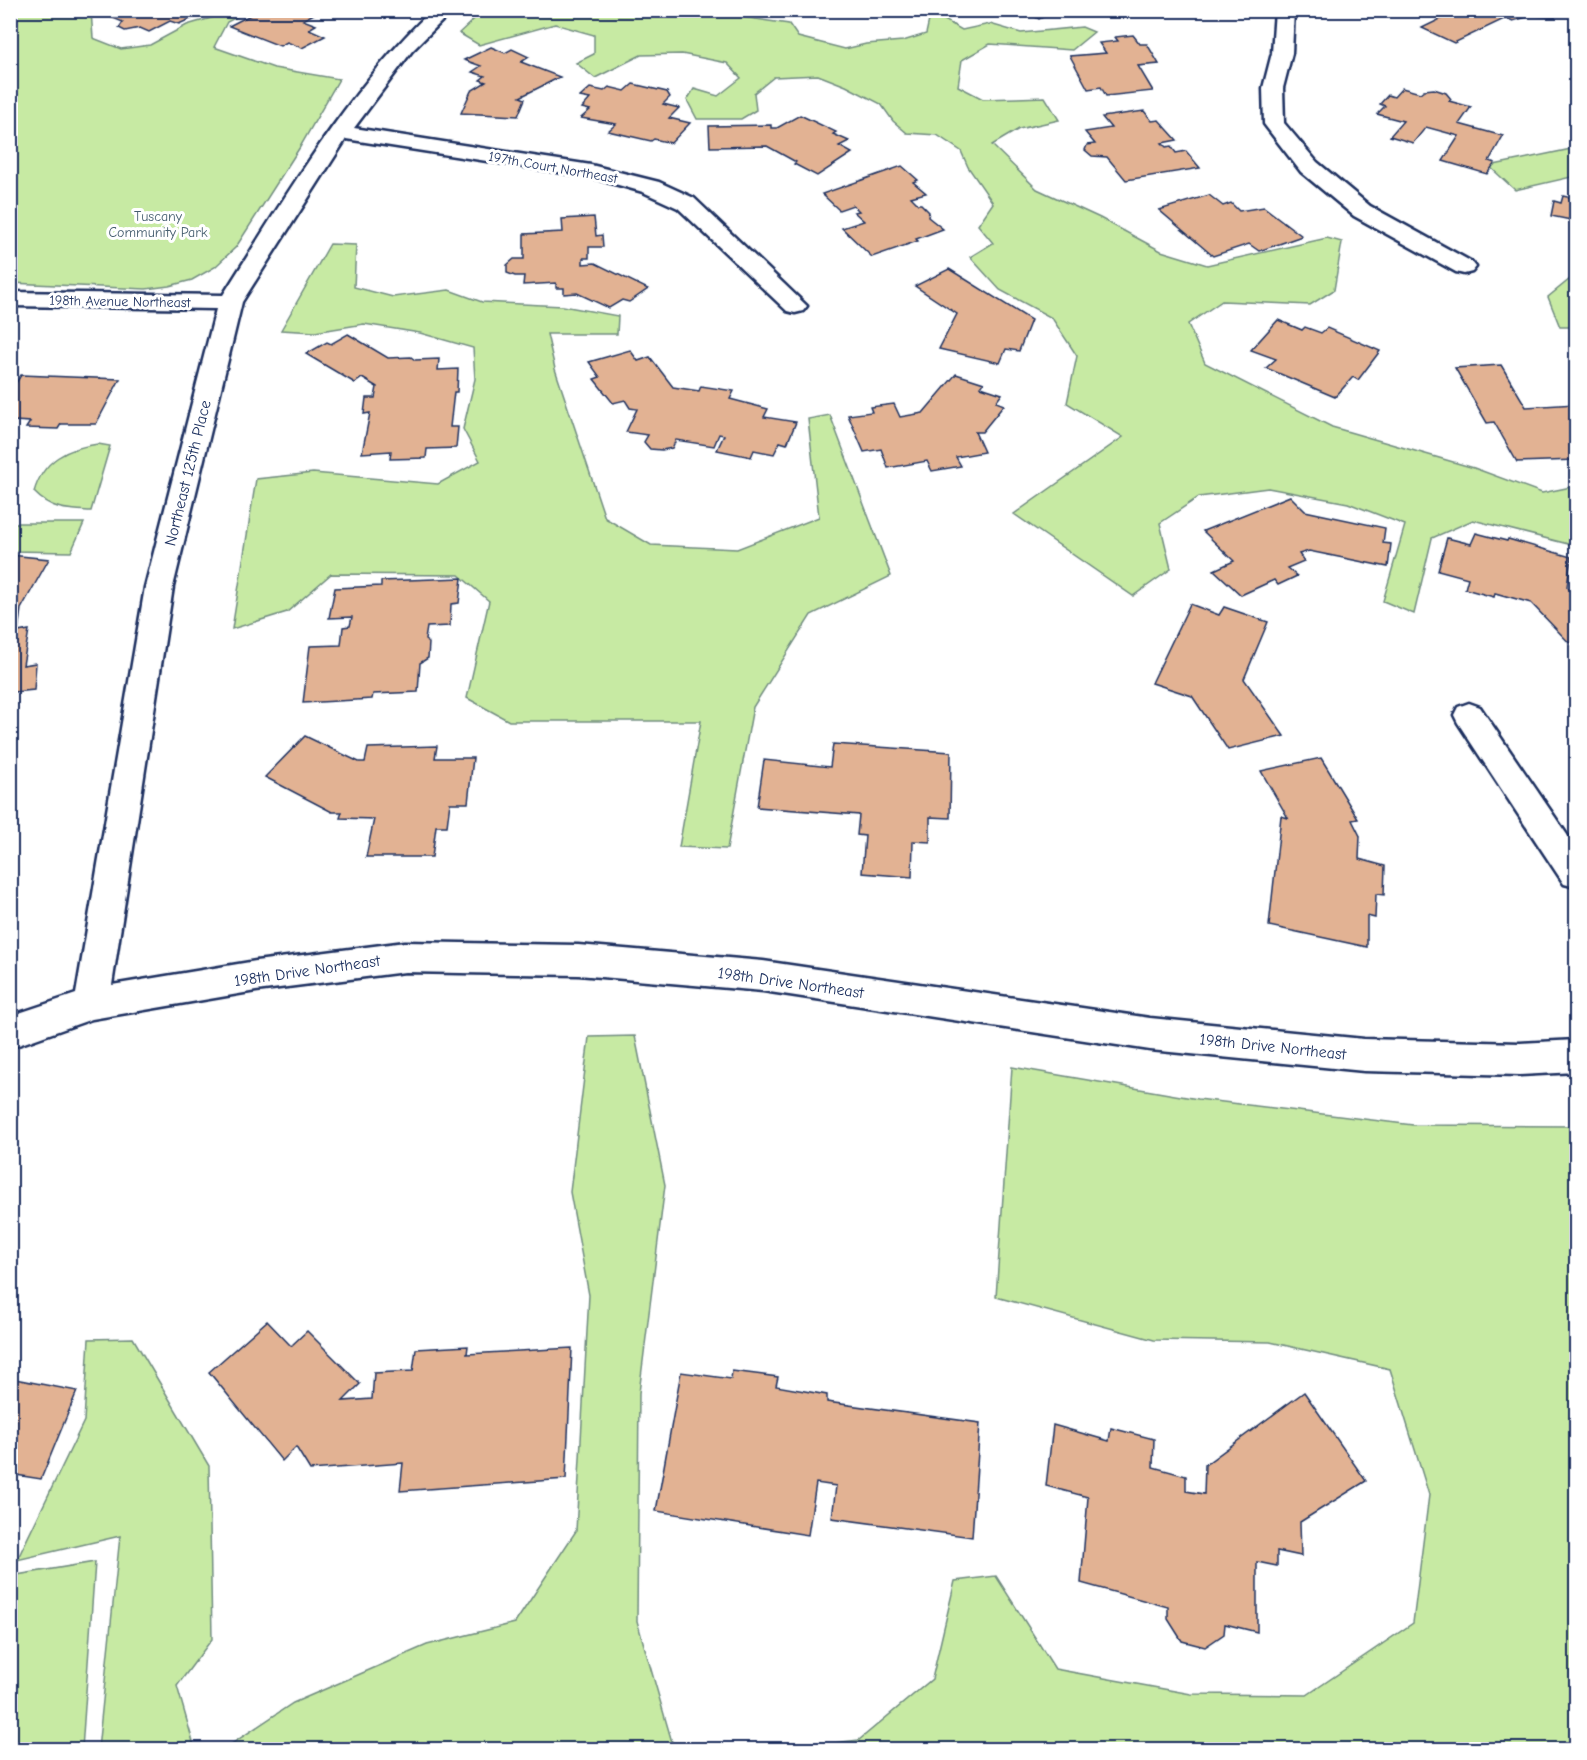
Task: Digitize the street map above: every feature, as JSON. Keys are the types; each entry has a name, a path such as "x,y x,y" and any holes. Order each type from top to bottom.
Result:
{"street":[{"name":"Northeast 125th Place","path":"92,1004 159,587 230,302 340,132 405,47 444,10"},
{"path":"1285,10 1282,53 1273,88 1274,124 1309,167 1362,211 1464,267"},
{"name":"197th Court Northeast","path":"340,132 591,171 651,187 686,203 795,306"},
{"name":"198th Avenue Northeast","path":"10,299 230,302"},
{"path":"1469,715 1576,874"},
{"name":"198th Drive Northeast","path":"10,1032 92,1004 256,976 405,957 578,960 764,976 1150,1034 1364,1055 1520,1059 1576,1056"}],"green space":[{"name":"Tuscany Community Park","path":"11,10 91,11 93,38 121,49 150,45 187,25 235,11 248,11 227,22 214,47 274,68 339,79 300,147 236,247 215,267 192,280 146,289 11,283"},
{"path":"484,10 609,10 641,15 702,11 789,24 798,37 845,49 866,44 903,41 926,34 931,11 942,11 939,17 962,30 990,24 1021,33 1082,27 1094,32 1072,50 990,44 962,60 958,86 983,99 1045,97 1059,120 1019,129 992,145 1037,189 1100,218 1161,251 1207,265 1327,238 1342,242 1334,290 1310,305 1222,301 1188,324 1205,363 1332,427 1474,468 1542,493 1576,486 1576,546 1473,520 1432,538 1414,614 1383,601 1405,525 1348,503 1268,488 1199,497 1160,523 1171,569 1133,596 1014,514 1123,437 1067,403 1077,356 1052,318 1000,290 970,257 993,243 978,225 993,203 968,167 961,151 937,135 907,133 893,121 881,104 818,75 774,77 754,93 756,110 741,119 697,119 687,100 694,89 718,96 741,78 727,63 682,54 641,55 595,78 576,63 594,54 594,35 555,24 479,45 459,33"},
{"path":"1576,148 1576,176 1515,190 1489,166"},
{"path":"330,244 356,245 354,287 393,297 449,290 482,302 563,306 618,316 617,334 547,334 555,369 605,518 651,545 737,549 819,517 808,419 830,415 891,576 811,615 753,707 727,849 679,847 701,721 509,721 467,698 489,601 459,575 331,574 287,612 232,629 256,479 313,473 438,484 480,461 463,429 475,379 473,348 420,333 364,324 315,332 281,330"},
{"path":"1570,279 1576,280 1576,327 1560,327 1548,297"},
{"path":"98,444 110,446 91,511 53,506 34,492 43,472 58,458 76,449"},
{"path":"11,523 84,523 71,552 11,551"},
{"path":"635,1036 665,1185 639,1393 637,1621 674,1749 224,1749 293,1703 427,1645 515,1623 576,1531 589,1295 570,1192 589,1037"},
{"path":"1012,1067 1198,1099 1413,1125 1576,1126 1576,1749 783,1749 859,1740 932,1679 955,1581 996,1576 1055,1669 1191,1694 1307,1695 1413,1623 1429,1495 1390,1369 1270,1342 1154,1340 996,1297"},
{"path":"133,1338 209,1466 212,1639 177,1686 195,1749 98,1749 120,1536 17,1560 84,1421 89,1339"},
{"path":"95,1562 82,1749 11,1749 11,1576"}],"building":[{"path":"101,10 230,10 190,19 179,24 170,21 149,32 140,28 125,31 119,28 123,22 98,12"},
{"path":"271,10 321,10 303,20 316,25 309,29 325,36 302,48 287,42 280,46 229,26 258,11 265,13"},
{"path":"873,10 898,10 898,12 891,15 879,15"},
{"path":"1022,10 1058,10 1039,19"},
{"path":"1444,10 1552,10 1555,17 1530,16 1513,21 1506,18 1454,43 1422,28 1451,14"},
{"path":"1133,35 1140,44 1147,44 1159,64 1138,66 1153,91 1106,96 1101,87 1088,89 1070,56 1106,53 1099,43 1118,41 1115,37"},
{"path":"491,47 505,53 512,49 529,57 521,62 560,77 520,97 525,99 518,116 461,113 471,91 486,82 480,80 485,76 472,72 481,66 464,60"},
{"path":"633,84 667,92 670,97 663,104 679,108 669,118 690,123 671,143 608,131 616,124 581,118 590,110 582,108 590,99 580,97 590,88 604,91 609,87 625,91"},
{"path":"1402,88 1420,93 1434,89 1446,93 1451,99 1449,101 1471,107 1459,124 1503,136 1489,161 1495,163 1487,174 1443,161 1459,136 1426,127 1413,143 1390,136 1403,121 1377,114 1385,106 1380,104 1388,95 1394,97"},
{"path":"1144,111 1152,121 1159,120 1177,140 1162,143 1166,147 1171,146 1176,153 1186,151 1200,168 1126,180 1107,157 1092,156 1085,150 1087,145 1095,144 1085,132 1111,128 1102,117"},
{"path":"800,115 836,132 833,134 849,141 839,146 852,153 817,176 767,146 710,147 709,126 771,125 771,128 777,128"},
{"path":"902,166 918,180 913,182 926,193 911,197 929,212 928,217 943,229 916,239 918,241 872,257 842,228 864,221 854,212 859,211 853,205 839,210 822,194"},
{"path":"1209,195 1223,206 1231,203 1239,211 1264,207 1302,236 1259,251 1249,244 1213,256 1159,210"},
{"path":"1563,196 1576,199 1576,221 1551,216 1554,201 1561,203"},
{"path":"594,217 596,236 602,235 603,247 589,247 589,258 583,258 583,264 595,263 648,289 629,302 622,300 609,308 577,293 564,294 564,288 556,288 556,283 523,285 524,276 507,273 507,265 514,259 524,259 524,234 563,232 562,219"},
{"path":"949,269 1031,320 1019,351 1006,349 1000,363 939,349 957,314 915,286"},
{"path":"1278,320 1302,330 1305,327 1321,333 1327,328 1380,351 1358,380 1353,377 1335,397 1266,368 1276,359 1251,350"},
{"path":"348,334 388,358 439,359 438,370 458,369 457,392 454,392 450,427 458,427 456,448 427,449 426,458 390,459 391,451 362,453 370,413 364,414 366,398 375,398 377,387 362,378 355,383 306,354 327,342 331,344"},
{"path":"630,350 638,361 650,357 673,387 699,391 701,386 734,391 730,399 768,409 764,417 796,422 787,444 780,442 774,454 754,450 751,457 717,450 724,435 719,434 714,446 676,440 672,448 650,449 644,442 648,435 626,432 637,409 630,408 625,400 613,403 594,379 600,377 589,362"},
{"path":"1501,365 1526,407 1576,404 1576,460 1517,462 1494,422 1487,423 1455,368"},
{"path":"956,374 984,383 981,387 1002,394 996,402 1004,405 982,432 975,432 984,452 956,457 961,466 932,471 927,461 888,468 881,449 864,452 848,415 872,412 870,407 894,404 900,417 923,413"},
{"path":"21,375 120,379 96,424 61,424 58,429 26,428 30,422 14,421 10,426 10,386 14,386"},
{"path":"1290,496 1305,511 1385,528 1383,543 1391,544 1388,567 1309,551 1299,554 1304,561 1287,568 1297,576 1278,585 1274,580 1241,595 1214,570 1234,561 1203,531"},
{"path":"1476,533 1507,541 1508,539 1571,557 1567,587 1571,590 1576,588 1576,650 1531,603 1495,593 1494,597 1465,589 1468,578 1438,570 1447,538 1471,544"},
{"path":"10,555 49,559 21,609 18,632 29,630 23,665 36,663 34,690 14,692 13,717 10,718"},
{"path":"462,578 459,603 451,604 450,626 427,627 425,640 429,643 428,658 420,663 418,692 373,694 372,699 303,703 310,646 341,645 343,627 350,626 352,617 329,618 335,588 381,586 381,581"},
{"path":"1190,604 1219,615 1224,607 1268,622 1244,679 1284,736 1228,750 1192,696 1152,683"},
{"path":"305,736 359,762 365,762 368,748 437,746 435,758 473,758 468,803 450,803 447,826 436,826 432,857 366,857 374,819 340,818 342,812 332,812 265,777"},
{"path":"833,744 951,752 950,818 930,817 930,842 913,841 912,877 862,873 865,836 857,835 859,815 757,807 764,760 830,767"},
{"path":"1321,758 1358,819 1352,820 1360,836 1359,859 1385,866 1384,895 1376,894 1375,918 1367,916 1367,947 1269,926 1281,816 1288,818 1261,771"},
{"path":"267,1321 291,1346 307,1331 360,1384 343,1401 372,1399 374,1373 413,1371 416,1349 468,1346 467,1354 572,1348 566,1479 400,1491 403,1463 310,1470 296,1447 282,1461 209,1372"},
{"path":"732,1371 778,1377 776,1386 827,1395 827,1402 980,1423 972,1537 832,1518 836,1486 816,1483 808,1535 656,1511 681,1372 731,1379"},
{"path":"10,1378 77,1391 41,1479 10,1474"},
{"path":"1304,1392 1366,1481 1300,1522 1301,1556 1277,1551 1277,1566 1257,1562 1257,1632 1225,1624 1224,1634 1205,1647 1182,1641 1168,1619 1168,1607 1081,1583 1088,1497 1046,1486 1053,1425 1109,1441 1111,1428 1154,1439 1153,1467 1186,1476 1186,1491 1204,1494 1205,1465"}]}
